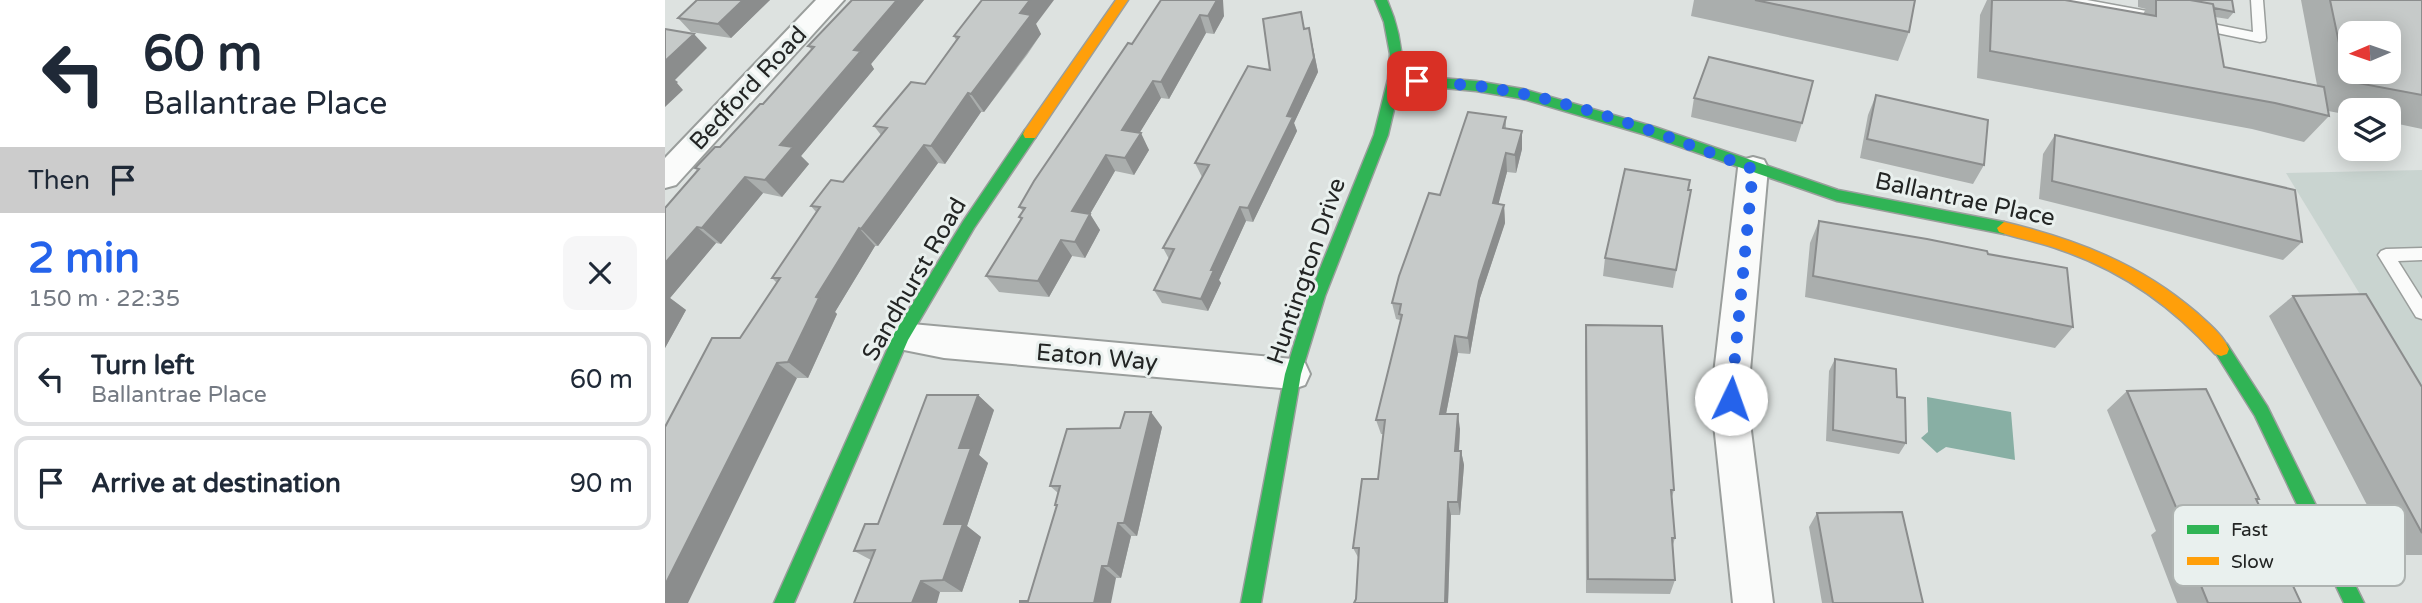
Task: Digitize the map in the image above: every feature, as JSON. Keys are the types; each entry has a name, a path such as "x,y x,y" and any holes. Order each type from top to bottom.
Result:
{"street":[{"name":"Bedford Road","path":"665,177 831,0"},
{"name":"Sandhurst Road","path":"784,603 901,337 969,224 1122,0"},
{"name":"Huntington Drive","path":"1251,603 1293,374 1317,296 1381,135 1395,79 1396,54 1390,22 1381,0"},
{"name":"Ballantrae Place","path":"1395,79 1522,94 1625,123 1753,169 1850,198 2037,234 2101,256 2153,285 2197,322 2230,360 2257,401 2307,505"},
{"path":"1753,169 1731,382 1731,415 1753,603"},
{"name":"Eaton Way","path":"901,337 1293,374"},
{"name":"Ballantrae Place","path":"2346,586 2354,603"}],"lane":[{"path":"2065,0 2260,38 2257,0"},
{"path":"2422,254 2386,255 2422,312"}],"shaded area":[{"path":"2422,170 2422,396 2286,173"},
{"path":"1927,397 2011,412 2015,460 1946,447 1937,453 1921,438 1928,432"}],"building":[{"path":"697,0 743,0 718,24 678,18"},
{"path":"852,0 897,0 854,50 861,51 780,145 793,147 765,180 745,177 702,228 697,227 665,263 665,208 699,169 695,168 763,104 814,47 808,46"},
{"path":"982,0 1030,0 1020,13 1031,15 971,94 968,93 931,146 924,145 861,229 859,228 816,297 819,298 788,362 777,363 665,585 665,427 712,338 740,338 780,278 772,278 820,207 811,206 831,180 843,182 887,128 874,126 911,82 925,84 959,37 954,36"},
{"path":"1161,0 1217,0 1208,16 1200,15 1161,82 1153,81 1122,130 1141,133 1125,158 1106,155 1072,211 1090,214 1075,242 1061,240 1038,281 986,276 1022,218 1019,217 1025,208 1019,207 1034,181 1128,43 1132,44"},
{"path":"1755,0 1915,0 1909,32"},
{"path":"1992,0 2065,0 2156,16 2156,0 2190,0 2213,4 2224,67 2324,87 2329,116 2275,103 1990,51"},
{"path":"2190,0 2232,0 2234,12 2214,8 2213,4"},
{"path":"2330,0 2422,0 2422,95 2363,84 2401,84 2401,21 2338,21 2338,38"},
{"path":"1301,12 1304,29 1309,28 1314,58 1287,116 1293,117 1248,208 1240,207 1211,270 1214,270 1201,299 1154,290 1174,249 1163,248 1209,165 1195,163 1248,66 1270,70 1263,19"},
{"path":"665,29 694,34 665,61"},
{"path":"1709,57 1813,81 1802,123 1694,98"},
{"path":"1876,95 1988,120 1984,165 1867,139"},
{"path":"1468,112 1506,117 1503,128 1522,131 1515,155 1506,153 1493,203 1504,205 1479,281 1468,338 1455,336 1440,414 1458,414 1455,451 1461,451 1458,502 1448,502 1445,603 1354,603 1359,548 1353,548 1362,479 1378,479 1385,420 1376,420 1402,315 1399,314 1401,304 1392,303 1429,193 1440,195"},
{"path":"2055,135 2295,190 2302,242 2052,181"},
{"path":"1625,169 1690,180 1688,190 1691,190 1676,270 1605,258"},
{"path":"1819,221 1927,239 1987,251 1988,254 2067,268 2073,327 1813,276"},
{"path":"2366,294 2422,387 2422,533 2293,296"},
{"path":"1586,325 1662,326 1674,490 1671,490 1675,580 1588,579"},
{"path":"1835,359 1896,369 1897,397 1905,398 1906,443 1833,430"},
{"path":"2206,389 2259,499 2256,499 2259,505 2175,505 2127,391"},
{"path":"927,395 978,395 959,448 971,448 944,524 963,524 943,580 921,581 912,603 854,603 875,550 854,551 865,524 878,524"},
{"path":"1125,412 1151,412 1124,523 1118,523 1108,566 1102,566 1094,603 1020,603 1028,601 1057,505 1060,486 1050,486 1067,429 1120,428"},
{"path":"1902,512 1923,603 1833,603 1817,513"},
{"path":"2201,586 2293,586 2301,603 2208,603"}],"traffic: fast":[{"path":"1251,603 1293,374 1317,296 1381,135 1395,79 1396,54 1390,22 1381,0"},
{"path":"1395,79 1476,86 1523,94 1650,131 1837,195 2004,228"},
{"path":"784,603 901,337 969,224 1030,134"},
{"path":"2221,349 2261,411 2307,505"},
{"path":"2346,586 2354,603"}],"traffic: slow":[{"path":"1030,134 1122,0"},
{"path":"2004,228 2066,245 2123,270 2176,304 2221,349"}],"route":[{"path":"1417,81 1522,94 1693,145 1753,169 1731,399"}]}
